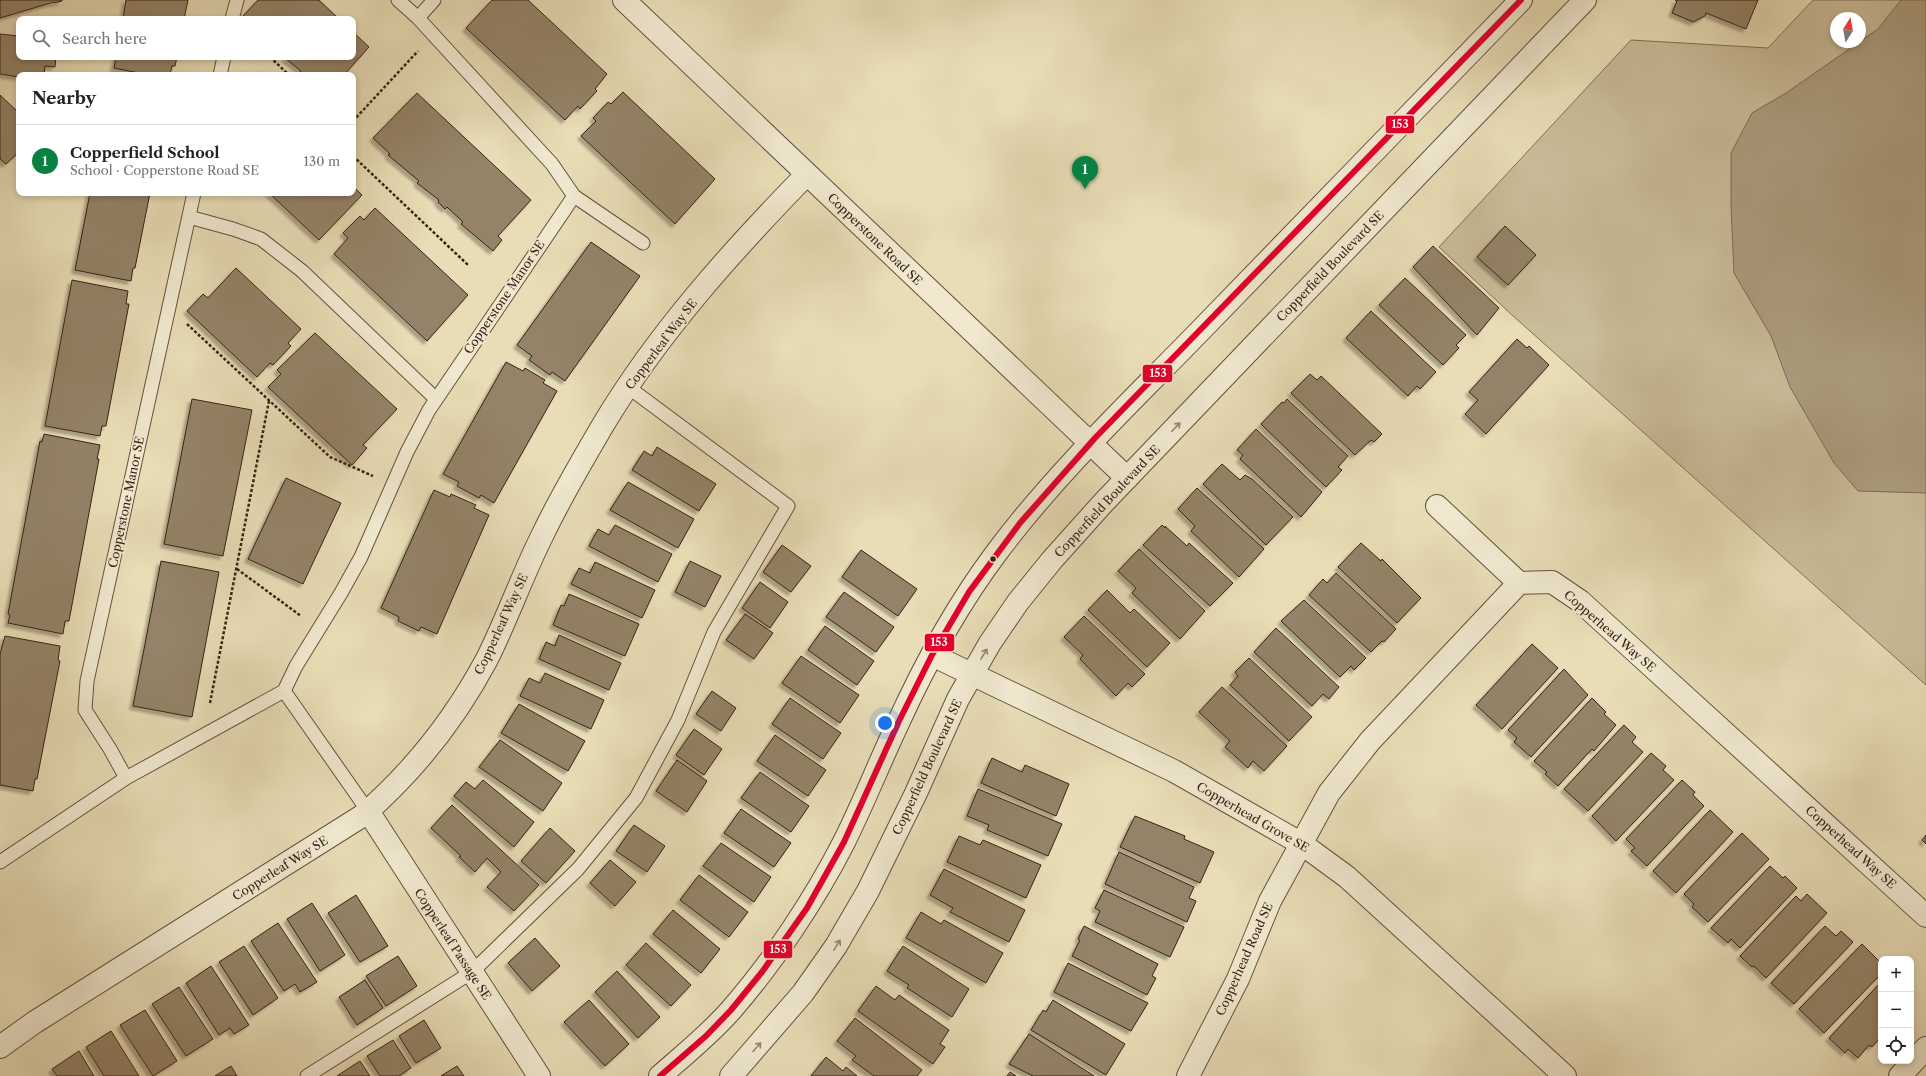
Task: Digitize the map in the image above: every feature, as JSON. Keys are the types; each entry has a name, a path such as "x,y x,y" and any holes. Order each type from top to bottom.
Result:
{"street":[{"name":"Copperstone Road SE","path":"624,0 1127,478"},
{"path":"660,1076 693,1047 731,1009 773,955 814,895 843,844 868,792 899,721 932,655 960,606 997,551 1090,444 1521,0"},
{"name":"Copperfield Boulevard SE","path":"731,1076 803,993 836,946 868,891 897,834 934,751 971,675 1018,602 1052,560 1127,478 1585,0"},
{"name":"Copperleaf Way SE","path":"0,1046 35,1022 368,811 391,791 418,761 448,722 468,691 487,658 543,534 600,431 628,387 705,286 772,210 807,174"},
{"path":"1302,844 1329,793 1370,741 1519,583 1437,506"},
{"name":"Copperhead Way SE","path":"1519,583 1552,582 1580,601 1926,916"},
{"name":"Copperhead Grove SE","path":"932,655 1174,771 1302,844 1347,877 1565,1076"},
{"name":"Copperleaf Passage SE","path":"368,811 539,1076"},
{"name":"Copperhead Road SE","path":"1188,1076 1238,979 1270,901 1302,844"},
{"path":"1900,1076 1926,1048"}],"lane":[{"path":"233,16 236,0"},
{"path":"398,0 418,18 552,164 574,196 643,243"},
{"path":"418,18 434,0"},
{"path":"221,72 223,60"},
{"name":"Copperstone Manor SE","path":"126,778 110,749 85,710 86,682 193,196"},
{"name":"Copperstone Manor SE","path":"284,691 296,666 341,593 361,557 407,452 436,399 574,196"},
{"path":"189,217 233,229 261,239 302,271 436,399"},
{"path":"307,1076 472,972 578,869 636,798 678,720 714,632 788,506 628,387"},
{"path":"0,862 126,778 284,691 368,811"}],"path":[{"path":"356,118 418,51"},
{"path":"273,60 286,72"},
{"path":"356,159 467,264 466,265"},
{"path":"186,322 330,457 376,477"},
{"path":"210,703 269,401"},
{"path":"237,569 304,619"}],"shaded area":[{"path":"1813,0 1926,0 1926,685 1512,315 1439,247 1631,40 1768,48"},
{"path":"1901,0 1926,0 1926,493 1858,491 1834,463 1790,387 1771,336 1734,273 1731,207 1731,153 1752,113 1786,93 1851,48 1866,48 1866,37 1878,29"}],"building":[{"path":"0,0 62,0 62,1 0,18"},
{"path":"126,0 188,0 185,16 123,16"},
{"path":"258,0 319,0 336,16 243,16"},
{"path":"492,0 528,0 607,74 595,89 597,91 580,109 578,106 565,120 466,28"},
{"path":"1675,0 1758,0 1746,29 1706,13 1705,16 1693,22 1672,13 1677,1"},
{"path":"0,34 16,36 16,60 56,60 55,67 45,66 44,72 16,72 16,77 0,74"},
{"path":"356,35 369,47 347,72 300,72 301,71 287,60 356,60"},
{"path":"115,60 176,60 175,66 172,66 171,72 134,72 114,68"},
{"path":"623,92 715,179 675,224 581,136 596,121 593,118 608,102 611,104"},
{"path":"417,93 531,200 498,236 502,240 493,251 461,224 463,222 447,207 445,209 438,202 439,200 417,183 419,181 388,155 390,154 373,138"},
{"path":"0,95 16,110 16,155 6,164 0,159"},
{"path":"356,189 362,195 319,240 272,196 356,196"},
{"path":"89,196 149,196 131,281 75,270"},
{"path":"375,208 468,295 427,341 334,254 348,238 343,233 360,216 364,220"},
{"path":"1505,226 1536,255 1508,285 1477,257"},
{"path":"591,242 640,276 565,381 552,372 550,375 529,360 532,356 517,345"},
{"path":"1433,246 1499,308 1477,335 1413,267"},
{"path":"236,268 301,329 288,343 291,346 273,365 270,363 257,377 187,311 203,294 208,298"},
{"path":"1405,278 1466,335 1456,345 1459,348 1443,365 1379,305"},
{"path":"72,280 128,291 126,304 129,304 106,426 102,426 100,436 45,426"},
{"path":"1371,311 1436,372 1420,389 1417,386 1408,396 1346,338"},
{"path":"315,333 397,409 363,445 367,448 352,465 268,387 281,374 277,370"},
{"path":"1517,339 1527,348 1529,346 1549,365 1486,434 1465,414 1478,400 1469,392"},
{"path":"506,362 523,371 525,368 545,380 543,383 557,391 494,503 481,495 479,498 457,486 459,482 443,474"},
{"path":"1310,374 1317,380 1321,376 1382,434 1374,442 1371,440 1355,455 1291,393"},
{"path":"192,399 252,410 223,556 164,544"},
{"path":"1287,399 1348,456 1338,467 1342,470 1326,487 1261,424 1282,402 1284,403"},
{"path":"1256,429 1322,492 1301,517 1240,459 1243,455 1237,450"},
{"path":"44,434 100,445 97,459 99,459 69,621 65,621 63,634 8,623 10,615 8,614 40,441 42,442"},
{"path":"657,447 716,484 699,511 632,470 644,451 652,456"},
{"path":"1222,464 1240,480 1245,475 1252,479 1293,517 1266,545 1203,484"},
{"path":"286,478 341,503 303,584 248,559"},
{"path":"628,482 694,519 678,548 610,510"},
{"path":"1197,488 1264,549 1239,577 1191,531 1195,526 1178,509"},
{"path":"434,490 450,497 451,494 476,505 474,508 489,515 437,634 421,627 419,631 398,621 399,617 381,608"},
{"path":"615,525 672,554 658,582 589,546 598,529 609,535"},
{"path":"1162,525 1187,546 1189,543 1233,583 1210,606 1143,545"},
{"path":"1361,543 1381,561 1382,559 1421,598 1397,623 1338,567"},
{"path":"782,545 811,566 791,592 763,572"},
{"path":"1139,549 1205,611 1180,639 1132,593 1136,588 1118,571"},
{"path":"861,550 917,589 898,616 842,577"},
{"path":"161,561 219,572 192,717 133,706"},
{"path":"690,561 721,576 705,607 675,592"},
{"path":"595,562 655,590 642,618 571,584 579,568 590,573"},
{"path":"1336,573 1396,629 1384,642 1382,641 1371,652 1309,595 1323,579 1327,583"},
{"path":"760,582 788,602 770,628 742,608"},
{"path":"1107,590 1130,613 1134,609 1170,643 1147,667 1088,610"},
{"path":"844,592 894,627 876,652 826,617"},
{"path":"569,594 639,624 625,656 553,625 561,605 564,606"},
{"path":"1304,600 1366,658 1354,670 1351,666 1340,677 1281,621"},
{"path":"745,614 773,633 754,659 726,640"},
{"path":"1084,616 1145,674 1132,687 1128,683 1116,696 1080,659 1083,655 1064,637"},
{"path":"825,626 874,661 857,685 808,650"},
{"path":"1276,628 1339,687 1329,699 1323,694 1312,706 1254,652"},
{"path":"559,635 621,663 609,690 539,659 546,642 555,646"},
{"path":"5,636 60,646 58,660 60,661 37,779 35,779 33,791 0,785 0,654"},
{"path":"1532,644 1558,668 1502,729 1476,705"},
{"path":"801,656 859,695 840,723 782,683"},
{"path":"1249,658 1312,717 1289,741 1230,685 1238,676 1235,672"},
{"path":"1564,669 1588,695 1531,757 1514,742 1517,738 1508,730"},
{"path":"545,673 604,700 591,729 520,696 529,678 540,683"},
{"path":"1222,687 1287,746 1264,771 1253,761 1248,768 1225,747 1230,741 1199,712"},
{"path":"712,691 736,708 721,731 696,714"},
{"path":"790,698 841,733 823,759 772,724"},
{"path":"1592,698 1606,712 1604,714 1616,725 1594,751 1592,749 1558,786 1545,774 1547,772 1534,761"},
{"path":"519,704 585,741 568,771 501,733"},
{"path":"1624,725 1636,737 1632,742 1643,752 1588,811 1564,789"},
{"path":"694,729 722,749 704,775 676,755"},
{"path":"775,735 826,770 808,796 757,761"},
{"path":"500,740 562,783 543,811 479,767"},
{"path":"1651,753 1666,766 1663,770 1674,780 1616,841 1592,816"},
{"path":"992,758 1022,772 1025,765 1069,784 1056,816 981,783"},
{"path":"677,760 707,781 687,812 656,791"},
{"path":"760,772 809,806 791,832 741,798"},
{"path":"483,780 534,822 514,847 454,796 466,782 475,789"},
{"path":"1682,780 1695,792 1693,795 1704,806 1647,866 1631,851 1635,848 1626,839"},
{"path":"978,789 1062,824 1048,856 987,830 989,825 967,816"},
{"path":"452,805 539,885 514,911 487,887 501,872 487,858 475,872 459,857 461,856 431,828"},
{"path":"741,809 791,843 774,867 724,833"},
{"path":"1710,810 1733,832 1676,893 1653,871"},
{"path":"1135,816 1185,836 1184,839 1214,852 1200,883 1120,847"},
{"path":"634,825 665,846 647,872 616,851"},
{"path":"550,828 575,851 546,883 521,861"},
{"path":"1742,833 1769,859 1708,922 1692,907 1694,904 1684,894"},
{"path":"1926,835 1926,844 1922,840"},
{"path":"959,836 980,845 983,840 1041,865 1026,898 947,862"},
{"path":"721,843 771,877 754,902 703,866"},
{"path":"1119,852 1194,887 1189,898 1196,901 1187,922 1105,884"},
{"path":"610,860 636,882 615,906 590,883"},
{"path":"1770,866 1783,878 1785,876 1797,888 1740,948 1731,939 1728,943 1711,928"},
{"path":"944,869 1025,910 1009,942 950,912 953,908 930,895"},
{"path":"699,875 748,912 729,937 680,900"},
{"path":"1104,890 1184,927 1170,957 1095,922 1100,911 1095,908"},
{"path":"1807,894 1827,913 1766,978 1754,966 1752,967 1740,956 1796,896 1801,901"},
{"path":"356,895 388,946 360,962 328,913"},
{"path":"312,903 345,955 320,971 287,919"},
{"path":"673,910 720,949 701,973 653,934"},
{"path":"921,912 941,924 944,920 1003,953 986,983 906,938"},
{"path":"278,923 317,982 300,992 295,984 284,991 251,941"},
{"path":"1084,926 1158,964 1152,976 1156,978 1147,995 1072,956 1080,940 1078,939"},
{"path":"1825,926 1836,936 1841,931 1853,942 1794,1004 1771,983"},
{"path":"535,938 560,966 532,991 508,963"},
{"path":"646,943 691,985 671,1006 626,965"},
{"path":"1862,944 1878,960 1878,977 1824,1033 1799,1009"},
{"path":"244,946 278,998 253,1015 219,962"},
{"path":"903,946 969,989 952,1017 907,988 909,985 887,971"},
{"path":"398,956 417,986 386,1006 366,976"},
{"path":"1068,963 1148,1003 1131,1031 1054,992"},
{"path":"211,966 249,1025 234,1034 230,1028 219,1035 186,983"},
{"path":"617,971 660,1017 638,1038 595,992"},
{"path":"365,980 383,1008 357,1025 339,997"},
{"path":"1878,985 1878,1040 1872,1047 1869,1045 1858,1058 1848,1049 1845,1053 1829,1038"},
{"path":"876,986 895,1000 899,995 949,1030 940,1044 945,1047 933,1064 858,1011"},
{"path":"179,987 213,1039 186,1056 152,1004"},
{"path":"589,1000 629,1044 605,1066 564,1022"},
{"path":"1053,1000 1125,1044 1106,1075 1031,1030 1043,1010 1046,1012"},
{"path":"145,1010 177,1061 153,1076 120,1025"},
{"path":"855,1018 922,1070 917,1076 874,1076 852,1060 856,1056 837,1041"},
{"path":"424,1020 441,1048 416,1063 399,1036"},
{"path":"111,1031 139,1076 104,1076 86,1047"},
{"path":"1029,1034 1094,1076 1033,1076 1009,1064"},
{"path":"393,1040 411,1068 399,1076 380,1076 367,1056"},
{"path":"79,1051 94,1076 57,1076 52,1069"},
{"path":"826,1057 843,1071 846,1067 857,1076 811,1076"},
{"path":"360,1061 370,1076 337,1076"},
{"path":"231,1066 237,1076 215,1076"},
{"path":"457,1066 464,1076 441,1076"},
{"path":"1010,1072 1016,1076 1007,1076"}],"transit line":[{"name":"153","path":"660,1076 706,1036 731,1010 762,972 807,908 844,842 899,721 932,655 969,592 1020,523 1095,438 1521,0"}],"place":[{"name":"Copperfield School","path":"1085,189"}]}
